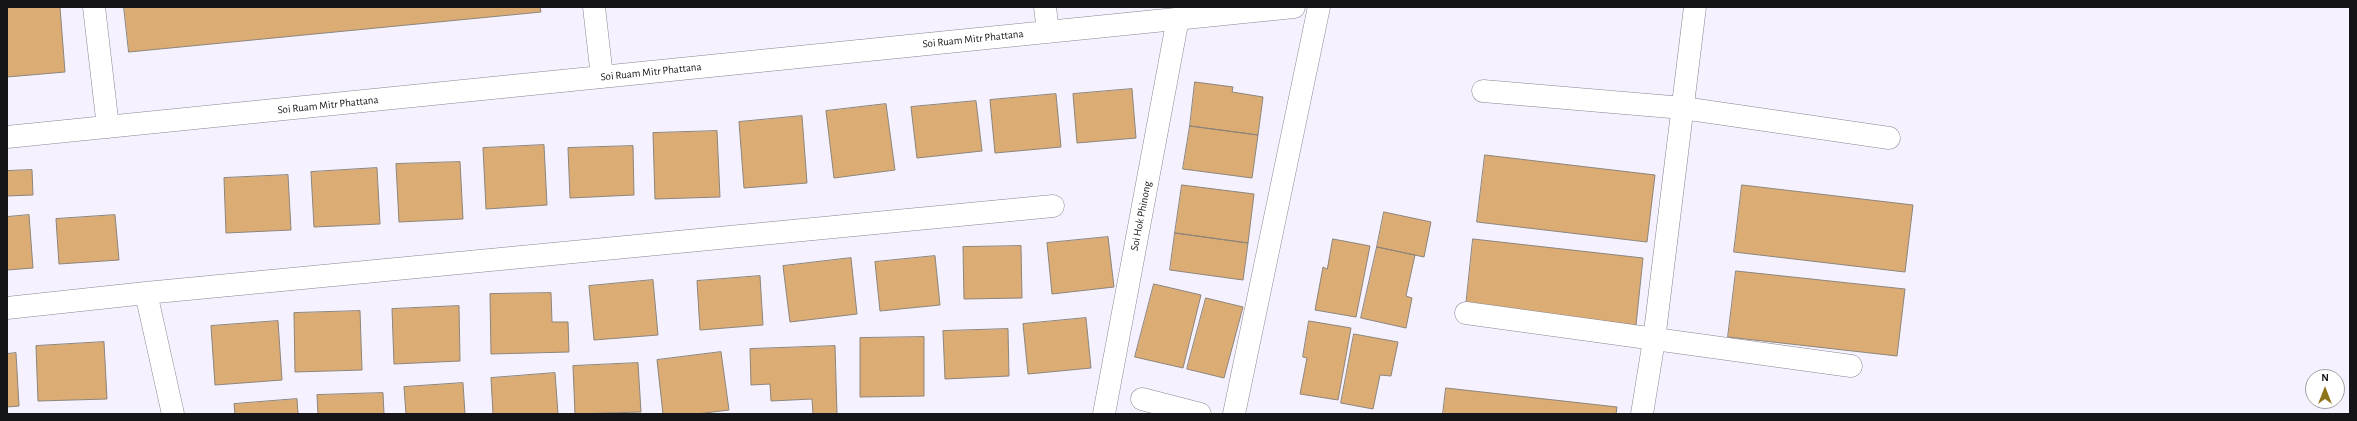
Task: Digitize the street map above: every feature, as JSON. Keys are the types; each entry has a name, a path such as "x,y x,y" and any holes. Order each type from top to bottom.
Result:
{"street":[{"path":"94,7 108,127"},
{"path":"594,7 602,77"},
{"path":"1045,7 1048,32"},
{"name":"Soi Ruam Mitr Phattana","path":"7,137 1294,7"},
{"path":"1234,414 1319,7"},
{"path":"1642,414 1654,340 1695,7"},
{"name":"Soi Hok Phinong","path":"1104,414 1178,18"},
{"path":"1483,91 1683,108 1889,138"},
{"path":"7,308 146,293 1053,206"},
{"path":"146,293 173,414"},
{"path":"1466,313 1851,366"},
{"path":"1142,399 1200,414"}],"building":[{"path":"7,7 60,7 65,72 7,77"},
{"path":"124,7 540,7 541,12 129,52"},
{"path":"1195,82 1233,87 1232,92 1263,97 1258,135 1190,126"},
{"path":"1132,89 1136,138 1077,143 1073,94"},
{"path":"1056,94 1061,147 995,153 990,100"},
{"path":"976,101 982,151 917,158 911,107"},
{"path":"886,104 895,170 834,178 826,111"},
{"path":"802,116 807,183 744,188 739,122"},
{"path":"1190,126 1258,135 1252,178 1183,169"},
{"path":"717,131 720,197 655,199 653,133"},
{"path":"544,145 547,205 486,209 483,148"},
{"path":"633,146 634,195 570,198 568,148"},
{"path":"1485,155 1655,175 1647,242 1477,222"},
{"path":"460,162 463,219 399,222 396,164"},
{"path":"377,168 380,224 314,227 311,172"},
{"path":"32,170 33,195 7,196 7,171"},
{"path":"288,175 291,230 226,233 224,178"},
{"path":"1182,185 1254,194 1248,243 1175,233"},
{"path":"1742,185 1913,205 1905,272 1734,252"},
{"path":"1384,212 1431,222 1424,257 1377,247"},
{"path":"29,215 33,268 7,270 7,217"},
{"path":"115,215 119,260 59,264 56,219"},
{"path":"1175,233 1248,243 1243,280 1170,270"},
{"path":"1108,237 1114,287 1052,294 1047,243"},
{"path":"1333,239 1370,246 1356,317 1315,310 1323,267 1327,269"},
{"path":"1473,239 1643,258 1636,325 1466,306"},
{"path":"1021,246 1022,298 964,299 963,247"},
{"path":"1377,247 1415,255 1406,296 1412,298 1406,328 1361,318"},
{"path":"935,256 940,305 880,311 875,262"},
{"path":"851,258 857,314 790,322 783,266"},
{"path":"1736,271 1905,289 1897,356 1728,337"},
{"path":"760,276 763,325 700,330 697,281"},
{"path":"653,280 658,335 594,340 589,286"},
{"path":"1154,284 1201,295 1183,368 1135,357"},
{"path":"551,293 552,322 568,322 569,352 491,354 490,294"},
{"path":"1206,298 1243,307 1224,378 1187,369"},
{"path":"459,306 460,361 394,364 392,309"},
{"path":"360,311 362,370 295,372 294,313"},
{"path":"1086,318 1091,368 1028,374 1023,324"},
{"path":"278,321 282,380 215,385 211,326"},
{"path":"1309,321 1351,328 1338,400 1300,394 1307,358 1303,357"},
{"path":"1008,329 1009,376 945,379 943,331"},
{"path":"1354,334 1398,342 1391,376 1380,375 1373,409 1341,403"},
{"path":"924,337 924,396 860,397 860,338"},
{"path":"104,342 107,399 38,401 36,346"},
{"path":"835,346 837,414 813,414 812,399 771,401 770,384 751,385 750,349"},
{"path":"721,352 729,410 697,414 663,414 657,360"},
{"path":"16,353 19,406 7,407 7,354"},
{"path":"638,363 641,412 575,414 573,366"},
{"path":"555,373 558,414 493,414 491,378"},
{"path":"463,383 465,414 406,414 404,387"},
{"path":"1446,388 1617,407 1616,414 1443,414"},
{"path":"383,393 384,414 318,414 317,395"},
{"path":"297,399 298,414 235,414 234,404"}]}
